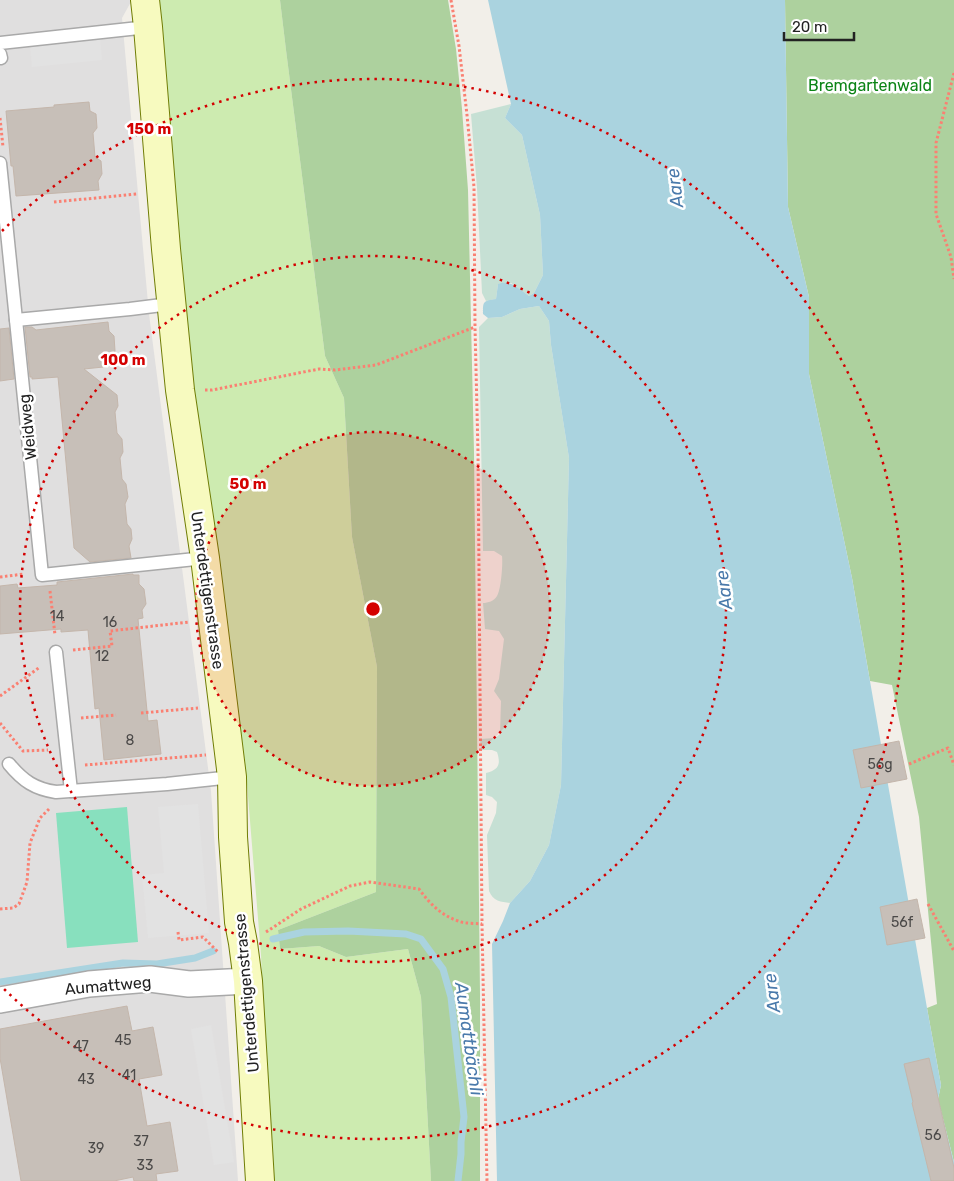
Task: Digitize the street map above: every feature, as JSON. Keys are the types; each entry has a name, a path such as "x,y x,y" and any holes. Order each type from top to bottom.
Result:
{"street":[{"name":"Unterdettigenstrasse","path":"145,0 170,304 180,390 205,558 232,777 233,837 239,922 248,981 260,1181"},
{"name":"Aumattweg","path":"0,1000 89,984 150,979 190,984 248,981"}],"lane":[{"path":"0,43 148,27"},
{"name":"Weidweg","path":"0,163 45,574"},
{"path":"16,320 170,304"},
{"path":"45,574 205,558"},
{"path":"56,652 71,791"},
{"path":"10,764 18,775 36,787 56,792 232,777"}],"path":[{"path":"451,0 459,46 474,188 482,924 487,1181"},
{"path":"954,73 936,143 936,214 950,257 954,279"},
{"path":"0,118 4,154 0,163"},
{"path":"54,202 142,194"},
{"path":"180,390 212,390 319,369 335,370 376,365 475,327"},
{"path":"0,577 45,574 56,652 112,646 110,631 194,622"},
{"path":"0,696 40,667 41,676"},
{"path":"141,713 206,708"},
{"path":"63,719 116,715"},
{"path":"0,723 23,751 41,750"},
{"path":"909,764 948,748 954,765"},
{"path":"69,766 212,755"},
{"path":"0,909 13,908 18,904 27,882 30,843 40,818 50,808 66,806 71,791"},
{"path":"243,943 270,930 309,905 350,886 370,882 419,890 430,904 443,914 460,922 482,924"},
{"path":"928,904 954,951"},
{"path":"178,932 179,940 203,937"}],"shaded area":[{"path":"0,0 132,0 122,18 149,314 211,791 238,1181 0,1181"},
{"path":"100,39 102,60 32,67 30,46"},
{"path":"198,804 209,933 148,938 142,875 164,873 158,807"},
{"path":"211,1025 234,1162 214,1165 191,1029"}],"green space":[{"path":"156,0 280,0 325,356 344,398 352,537 377,667 376,892 278,930 280,949 319,946 346,957 408,949 421,997 431,1181 271,1181 261,955 247,784 211,523 189,386"},
{"path":"280,0 448,0 456,49 468,190 474,452 480,994 480,1181 431,1181 421,997 408,949 346,957 319,946 280,949 278,930 376,892 377,667 352,537 344,398 325,356"},
{"name":"Bremgartenwald","path":"785,0 954,0 954,1162 938,1099 941,1085 927,1008 937,1004 919,817 892,685 870,681 852,578 809,374 809,297 788,207"},
{"path":"511,104 505,118 522,135 540,215 543,275 534,293 529,296 511,283 498,284 496,299 486,301 482,293 471,114"},
{"path":"539,306 549,321 569,458 561,785 549,845 530,881 510,903 495,899 489,891 487,835 496,813 497,802 492,797 486,795 486,773 498,766 499,760 497,752 481,750 480,739 495,738 500,734 501,701 494,691 499,679 504,639 499,631 485,629 483,603 496,598 501,577 502,556 494,551 483,551 479,327 488,318 502,317 520,309"},
{"path":"127,807 138,942 67,948 56,813"}],"water":[{"name":"Aare","path":"488,0 785,0 788,207 809,297 809,374 852,578 941,1085 938,1099 954,1162 954,1181 497,1181 492,944 510,903 530,881 549,845 561,785 569,458 549,321 539,306 520,309 502,317 488,318 483,314 485,302 496,299 498,284 510,284 529,296 534,293 543,275 540,215 522,135 505,118 511,104"}],"building":[{"path":"89,102 90,111 96,114 97,128 93,133 95,157 101,161 102,174 98,181 99,190 16,196 6,111"},
{"path":"108,322 109,331 114,336 113,366 84,369 117,395 118,406 115,412 117,433 122,439 123,452 120,458 122,479 126,484 128,497 125,504 127,524 131,529 132,539 129,546 131,558 90,562 74,548 58,377 32,379 30,377 25,327 32,327 36,330"},
{"path":"9,328 14,379 0,381 0,329"},
{"path":"133,574 139,575 139,584 144,589 146,604 142,610 143,618 138,619 148,721 157,720 161,754 104,760 99,708 95,709 88,630 61,632 61,629 0,634 0,586 17,584 18,588 57,585 57,582"},
{"path":"899,741 907,779 861,788 853,750"},
{"path":"917,899 925,938 887,945 880,907"},
{"path":"127,1006 132,1031 153,1027 162,1075 139,1079 147,1126 170,1122 178,1171 156,1174 157,1181 134,1181 133,1177 114,1181 21,1181 0,1058 0,1029"},
{"path":"929,1058 954,1168 954,1181 931,1181 904,1064"}],"waterway":[{"name":"Aumattbächli","path":"273,939 304,932 348,931 406,934 421,939 443,969 451,997 464,1117 458,1181"},
{"name":"Aumattbächli","path":"0,982 123,963 157,964 195,958 213,951"}]}
